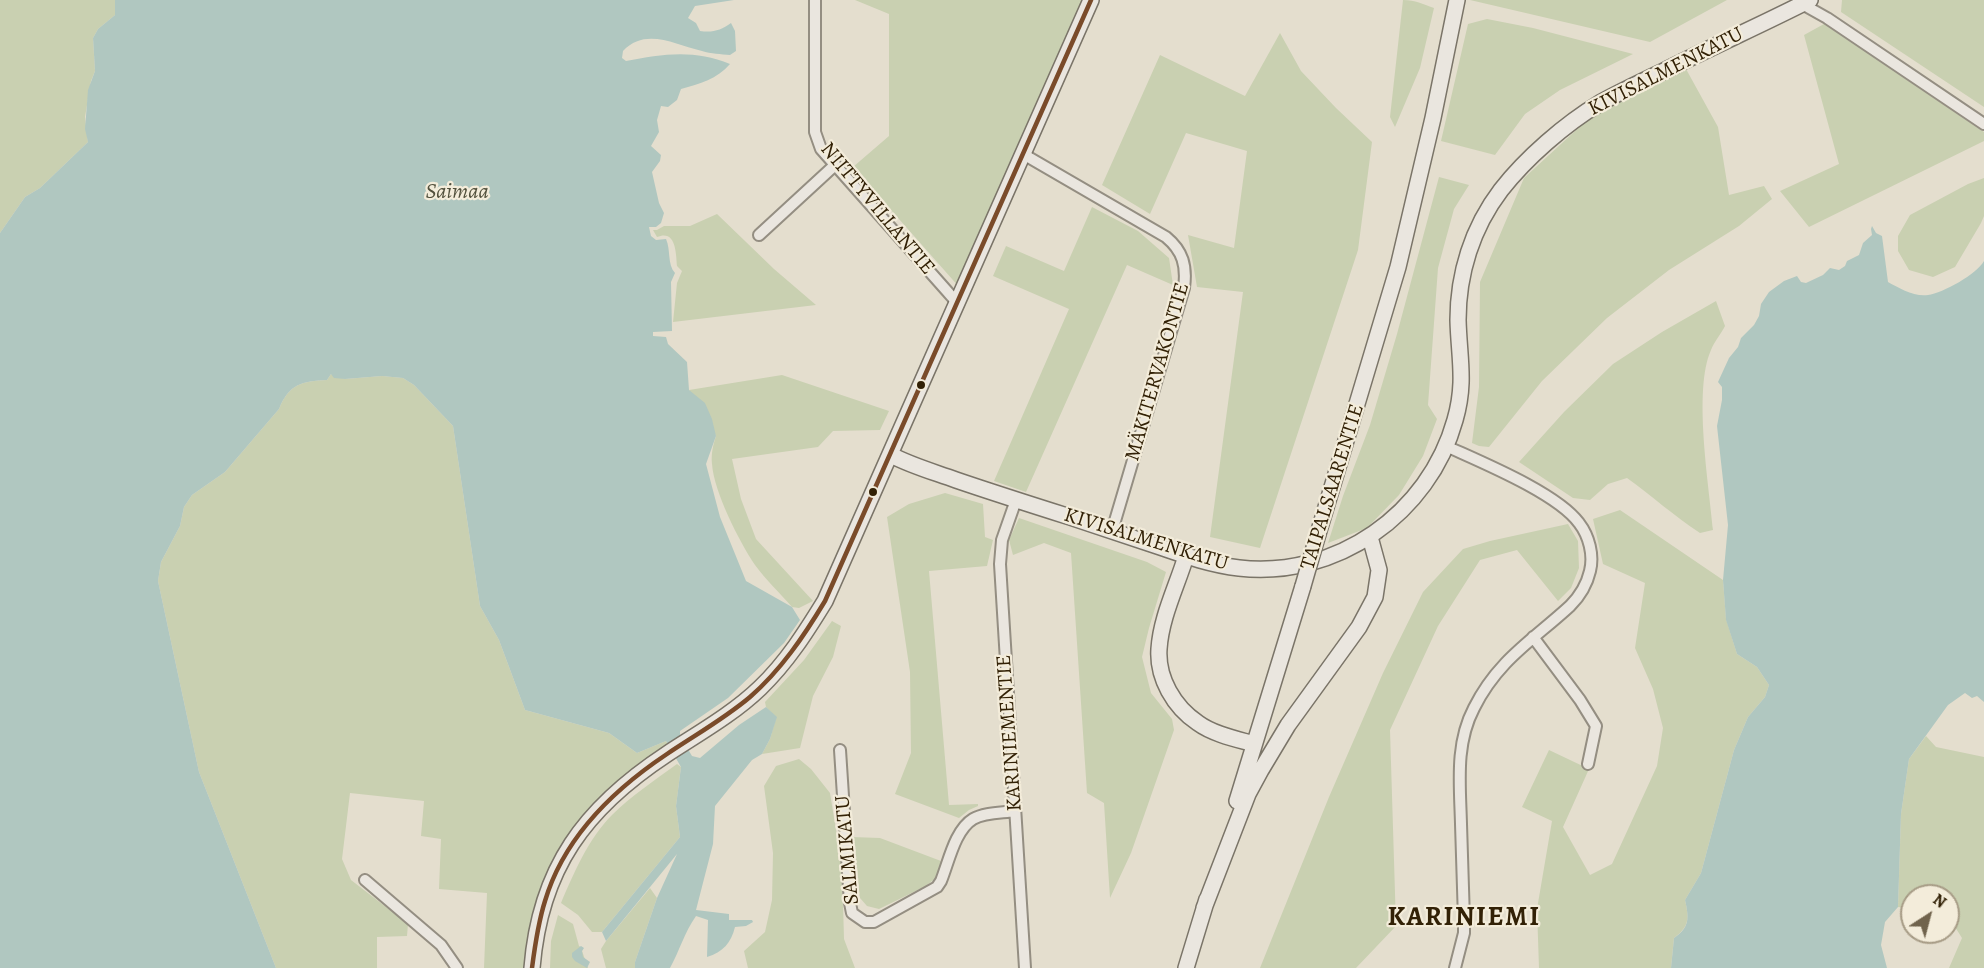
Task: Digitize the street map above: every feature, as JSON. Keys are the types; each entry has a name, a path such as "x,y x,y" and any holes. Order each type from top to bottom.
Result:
{"street":[{"name":"NIITTYVILLANTIE","path":"815,0 815,132 821,149 953,298 959,300"},
{"path":"532,968 542,907 554,875 563,857 588,822 621,787 728,714 760,688 796,647 825,601 1091,0"},
{"name":"TAIPALSAARENTIE","path":"1186,968 1398,267 1433,118 1457,0"},
{"path":"1806,2 1984,124"},
{"name":"KIVISALMENKATU","path":"891,455 906,463 1186,556 1239,568 1292,567 1325,558 1370,537 1419,493 1446,446 1457,414 1462,382 1458,323 1462,274 1478,227 1499,192 1562,130 1602,102 1806,2"},
{"name":"MÄKITERVAKONTIE","path":"1023,154 1166,237 1175,244 1185,265 1184,288 1112,531"},
{"path":"759,235 835,165"},
{"path":"1446,446 1497,469 1538,492 1572,515 1585,532 1592,566 1581,593 1572,604 1508,659 1488,683 1473,708 1462,741 1459,772 1464,933 1455,968"},
{"name":"KARINIEMENTIE","path":"1016,500 1002,540 1000,564 1025,968"},
{"path":"1204,908 1248,794 1261,770 1288,725 1359,627 1372,604 1378,584 1379,570 1370,537"},
{"path":"1186,556 1162,633 1160,657 1164,682 1174,700 1199,724 1254,744"},
{"path":"1533,637 1580,700 1596,726 1588,764"},
{"name":"SALMIKATU","path":"840,750 850,903 852,913 865,922 874,922 936,887 941,881 959,835 973,819 1015,811"},
{"path":"365,879 441,945 457,968"}],"green space":[{"path":"0,0 115,0 115,15 98,29 93,38 95,71 85,117 88,142 40,188 25,197 0,233"},
{"path":"855,0 1085,0 960,288 853,167 889,136 889,14"},
{"path":"1403,0 1415,1 1434,8 1420,68 1395,127 1390,117"},
{"path":"1470,0 1727,0 1650,42"},
{"path":"1842,0 1984,0 1984,107 1841,12"},
{"path":"1487,19 1533,28 1633,54 1560,90 1525,114 1495,155 1441,141 1468,24"},
{"path":"1824,24 1984,132 1984,141 1809,227 1780,191 1839,164 1804,35"},
{"path":"1280,33 1301,71 1372,142 1358,250 1260,548 1210,537 1243,292 1197,287 1188,235 1234,248 1247,151 1186,133 1150,214 1102,185 1160,55 1245,96"},
{"path":"1686,69 1718,127 1729,195 1764,186 1772,199 1739,226 1669,270 1607,318 1542,381 1489,447 1472,443 1479,387 1480,282 1524,178 1586,121"},
{"path":"1439,177 1469,185 1454,209 1438,268 1428,405 1437,419 1423,456 1399,495 1367,528 1328,543 1370,425"},
{"path":"1984,178 1984,216 1955,267 1933,277 1909,270 1898,251 1898,236 1910,215"},
{"path":"1092,207 1138,231 1169,258 1173,285 1127,265 1026,492 994,481 1069,309 993,276 1006,246 1064,271"},
{"path":"717,214 774,269 816,305 673,322 677,283 682,271 677,266 674,244 671,239 663,235 657,237 653,230 664,226 690,226"},
{"path":"1716,301 1725,326 1712,347 1703,389 1704,438 1713,530 1700,533 1627,478 1608,484 1590,500 1573,498 1519,462 1564,412 1613,364"},
{"path":"331,374 345,379 382,376 403,378 414,385 453,426 480,606 499,640 525,710 609,733 637,753 666,741 669,747 611,787 594,803 566,840 543,885 528,968 484,968 487,893 439,889 441,839 421,836 424,801 350,793 342,859 351,880 408,924 407,936 377,937 377,968 276,968 199,772 158,581 161,562 180,526 184,507 192,495 225,472 279,409 292,389 310,381 327,380"},
{"path":"782,375 889,411 880,430 833,431 818,447 732,459 741,499 756,539 813,601 799,608 792,607 759,571 735,530 722,502 714,475 712,457 716,436 689,390"},
{"path":"945,493 983,504 985,537 993,540 987,566 929,571 949,805 978,804 959,818 895,794 911,753 910,672 887,517 909,504"},
{"path":"1620,510 1723,580 1726,619 1737,654 1757,667 1769,685 1765,697 1748,717 1734,750 1701,873 1685,900 1686,925 1674,938 1671,968 1539,968 1537,909 1552,821 1522,807 1549,750 1589,769 1563,827 1590,875 1612,864 1657,766 1663,728 1653,689 1635,648 1645,583 1603,564 1593,519"},
{"path":"1019,518 1147,562 1166,572 1142,657 1151,693 1172,719 1174,730 1131,853 1110,898 1104,803 1087,793 1071,553 1044,543 1013,555 1009,540"},
{"path":"1568,524 1578,541 1579,568 1571,588 1558,601 1517,550 1480,560 1438,626 1390,730 1396,926 1356,968 1260,968 1329,797 1383,673 1423,592 1463,549"},
{"path":"832,621 841,626 833,657 813,696 800,748 762,754 770,739 776,718 766,707 765,702 804,660"},
{"path":"1926,736 1936,747 1984,757 1984,968 1949,968 1962,938 1960,935 1960,884 1900,884 1900,907 1898,907 1901,814 1909,759"},
{"path":"799,759 811,769 830,793 842,867 844,939 855,968 748,968 744,951 765,932 772,900 773,853 764,786 776,766"},
{"path":"677,764 681,767 676,806 680,837 602,932 592,932 578,915 561,903 577,868 603,824 635,795"},
{"path":"852,837 880,838 941,861 937,877 926,886 879,909 867,906 860,898"},
{"path":"650,888 657,898 635,968 606,968 601,949"},
{"path":"558,915 573,924 588,968 550,968 551,941"}],"water":[{"name":"Saimaa","path":"115,0 734,0 695,6 688,18 696,23 700,31 717,30 731,23 735,31 736,51 730,55 709,53 651,39 632,44 623,51 622,58 626,61 678,54 704,56 730,64 714,77 681,89 677,100 668,107 661,106 657,120 659,132 651,146 661,155 660,161 652,172 659,203 664,213 661,223 656,227 649,227 651,236 656,240 666,239 671,265 675,273 671,282 672,331 653,332 653,336 666,337 668,344 687,362 689,390 705,403 712,419 716,436 706,464 720,517 746,581 792,607 800,620 784,643 728,698 680,731 680,736 692,756 700,758 739,725 766,707 777,717 762,754 752,760 715,806 713,844 696,910 729,914 729,920 752,920 753,922 746,926 735,927 729,942 722,950 707,957 708,920 696,916 670,968 635,968 657,898 677,854 606,941 602,932 680,837 676,806 681,767 666,741 637,753 609,733 525,710 499,640 480,606 453,426 414,385 403,378 382,376 345,379 334,378 331,374 327,380 310,381 292,389 279,409 225,472 192,495 184,507 180,526 161,562 158,581 199,772 276,968 0,968 0,233 25,197 40,188 88,142 85,129 88,90 95,71 93,38 98,29 115,15"},
{"path":"1872,226 1876,233 1882,236 1888,282 1912,293 1928,295 1942,291 1974,272 1984,261 1984,702 1977,696 1972,698 1965,693 1948,705 1909,759 1901,814 1898,907 1885,922 1881,945 1887,968 1671,968 1674,938 1686,926 1685,900 1701,873 1734,750 1748,717 1765,697 1769,685 1757,667 1737,654 1726,620 1723,580 1728,525 1717,426 1722,400 1722,387 1718,382 1741,338 1754,325 1759,316 1761,304 1769,292 1784,281 1797,276 1801,282 1806,283 1823,275 1830,268 1839,270 1845,266 1847,261 1859,255 1863,243 1872,235"},
{"path":"581,946 584,948 583,957 590,962 587,968 572,957 572,953"}],"transit line":[{"path":"532,968 539,926 553,878 564,856 593,817 610,799 647,768 730,713 761,687 791,652 825,601 1091,0"}],"district":[{"name":"KARINIEMI","path":"1464,918"}]}
